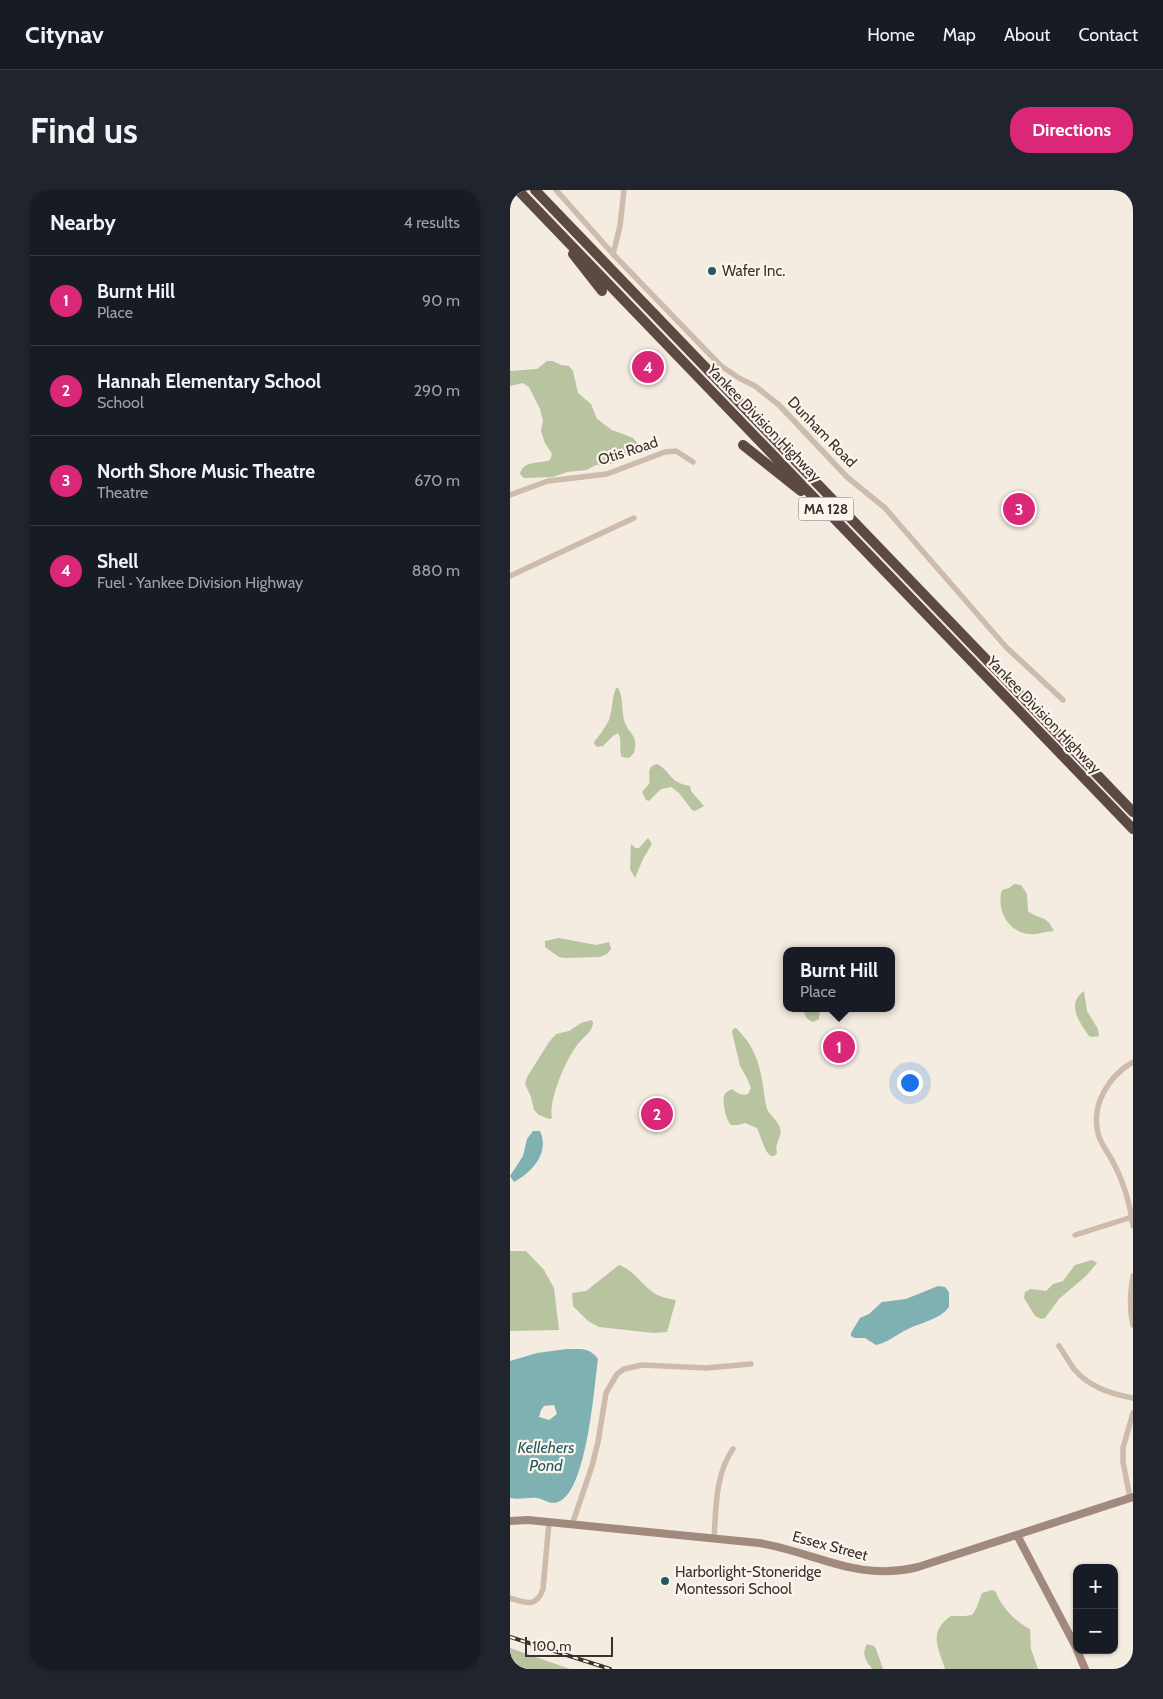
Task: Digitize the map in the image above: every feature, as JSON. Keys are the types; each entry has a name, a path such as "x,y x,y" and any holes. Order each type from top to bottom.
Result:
{"highway":[{"path":"517,190 602,291"},
{"name":"Yankee Division Highway","path":"517,190 836,519 1133,830"},
{"name":"Yankee Division Highway","path":"535,190 1133,812"},
{"path":"540,190 547,203"},
{"path":"743,445 836,519"}],"main road":[{"name":"Essex Street","path":"510,1520 549,1522 780,1547 842,1567 869,1572 898,1572 918,1568 1131,1498"},
{"path":"510,1516 518,1517 522,1520"},
{"path":"1017,1535 1073,1642"},
{"path":"1079,1654 1085,1669"}],"street":[{"name":"Dunham Road","path":"556,190 613,254 721,366 755,386 779,405 847,477 885,508 1006,647 1064,700"},
{"path":"613,254 620,226 624,190"},
{"name":"Otis Road","path":"510,495 548,481 607,474 665,452 676,451 693,462"},
{"path":"510,576 634,518"},
{"path":"1133,1062 1122,1068 1106,1088 1098,1108 1097,1119 1098,1132 1123,1185 1133,1226"},
{"path":"1075,1235 1132,1218"},
{"path":"1133,1276 1130,1294 1130,1313 1133,1325"},
{"path":"1059,1346 1075,1370 1090,1382 1110,1393 1133,1398"},
{"path":"572,1525 592,1466 606,1393 617,1374 624,1368 642,1365 706,1368 751,1364"},
{"path":"1131,1498 1125,1480 1123,1455 1133,1413"},
{"path":"714,1539 716,1496 725,1460 733,1449"},
{"path":"510,1598 533,1603 541,1596 549,1522"}],"green space":[{"path":"547,361 569,366 573,371 578,393 591,404 597,419 612,430 633,438 639,445 637,450 616,462 596,465 586,470 567,472 553,477 524,478 520,474 525,466 550,460 552,454 545,443 541,431 543,421 540,409 529,387 523,383 510,386 510,371 537,369"},
{"path":"616,688 618,688 621,696 624,720 635,742 634,753 629,758 622,757 618,733 603,746 597,747 594,744 610,718"},
{"path":"657,764 678,782 690,786 691,791 704,806 695,811 692,810 679,793 671,787 661,789 649,801 646,800 642,792 649,784 651,767"},
{"path":"648,838 652,844 635,878 630,869 631,844 635,848 639,848"},
{"path":"1014,884 1021,885 1027,894 1028,911 1045,919 1054,931 1036,934 1022,933 1010,925 1002,912 1001,897 1002,890"},
{"path":"559,938 596,945 609,942 611,949 607,954 600,957 559,957 545,947 545,941"},
{"path":"1084,991 1087,1011 1098,1029 1099,1036 1089,1036 1081,1025 1076,1013 1076,1002"},
{"path":"804,1012 820,1012 819,1019 813,1022"},
{"path":"591,1020 593,1022 592,1029 574,1050 559,1079 553,1101 552,1118 549,1119 539,1115 534,1110 525,1084 527,1077 556,1034 569,1031 581,1023"},
{"path":"736,1028 755,1054 760,1069 767,1109 778,1123 781,1131 776,1149 777,1153 774,1156 771,1156 766,1151 757,1128 745,1123 731,1125 726,1115 724,1097 726,1093 732,1089 746,1095 751,1088 740,1066 732,1032"},
{"path":"510,1251 526,1251 544,1270 554,1288 559,1330 510,1331"},
{"path":"1092,1260 1097,1263 1086,1276 1059,1299 1045,1318 1041,1319 1035,1316 1024,1298 1025,1292 1031,1289 1046,1291 1053,1284 1063,1281 1075,1265"},
{"path":"619,1265 632,1273 655,1294 676,1300 667,1332 653,1333 599,1327 588,1321 573,1306 572,1293 586,1291"},
{"path":"995,1591 1009,1613 1018,1622 1030,1629 1031,1649 1038,1669 945,1669 938,1647 937,1634 939,1628 951,1616 972,1615 982,1593"},
{"path":"867,1644 874,1646 876,1649 883,1669 872,1669 868,1663 864,1654"},
{"path":"510,1648 570,1669 510,1669"}],"water":[{"path":"533,1131 540,1131 543,1147 541,1154 533,1167 514,1182 510,1176 523,1156 527,1139"},
{"path":"938,1286 945,1287 949,1292 949,1307 935,1318 876,1345 865,1338 851,1336 860,1318 869,1314 882,1302 906,1299"},
{"name":"Kellehers Pond","path":"580,1349 592,1352 598,1359 591,1414 582,1460 576,1479 568,1494 555,1503 537,1498 510,1498 510,1361 537,1353","holes":["554,1405 557,1414 549,1420 539,1417 544,1406"]}],"railway":[{"path":"510,1637 610,1669"}],"place":[{"name":"Wafer Inc.","path":"712,271"},
{"name":"Shell","path":"648,367"},
{"name":"North Shore Music Theatre","path":"1019,509"},
{"name":"Burnt Hill","path":"839,1047"},
{"name":"Hannah Elementary School","path":"657,1114"},
{"name":"Harborlight-Stoneridge Montessori School","path":"665,1581"}]}
